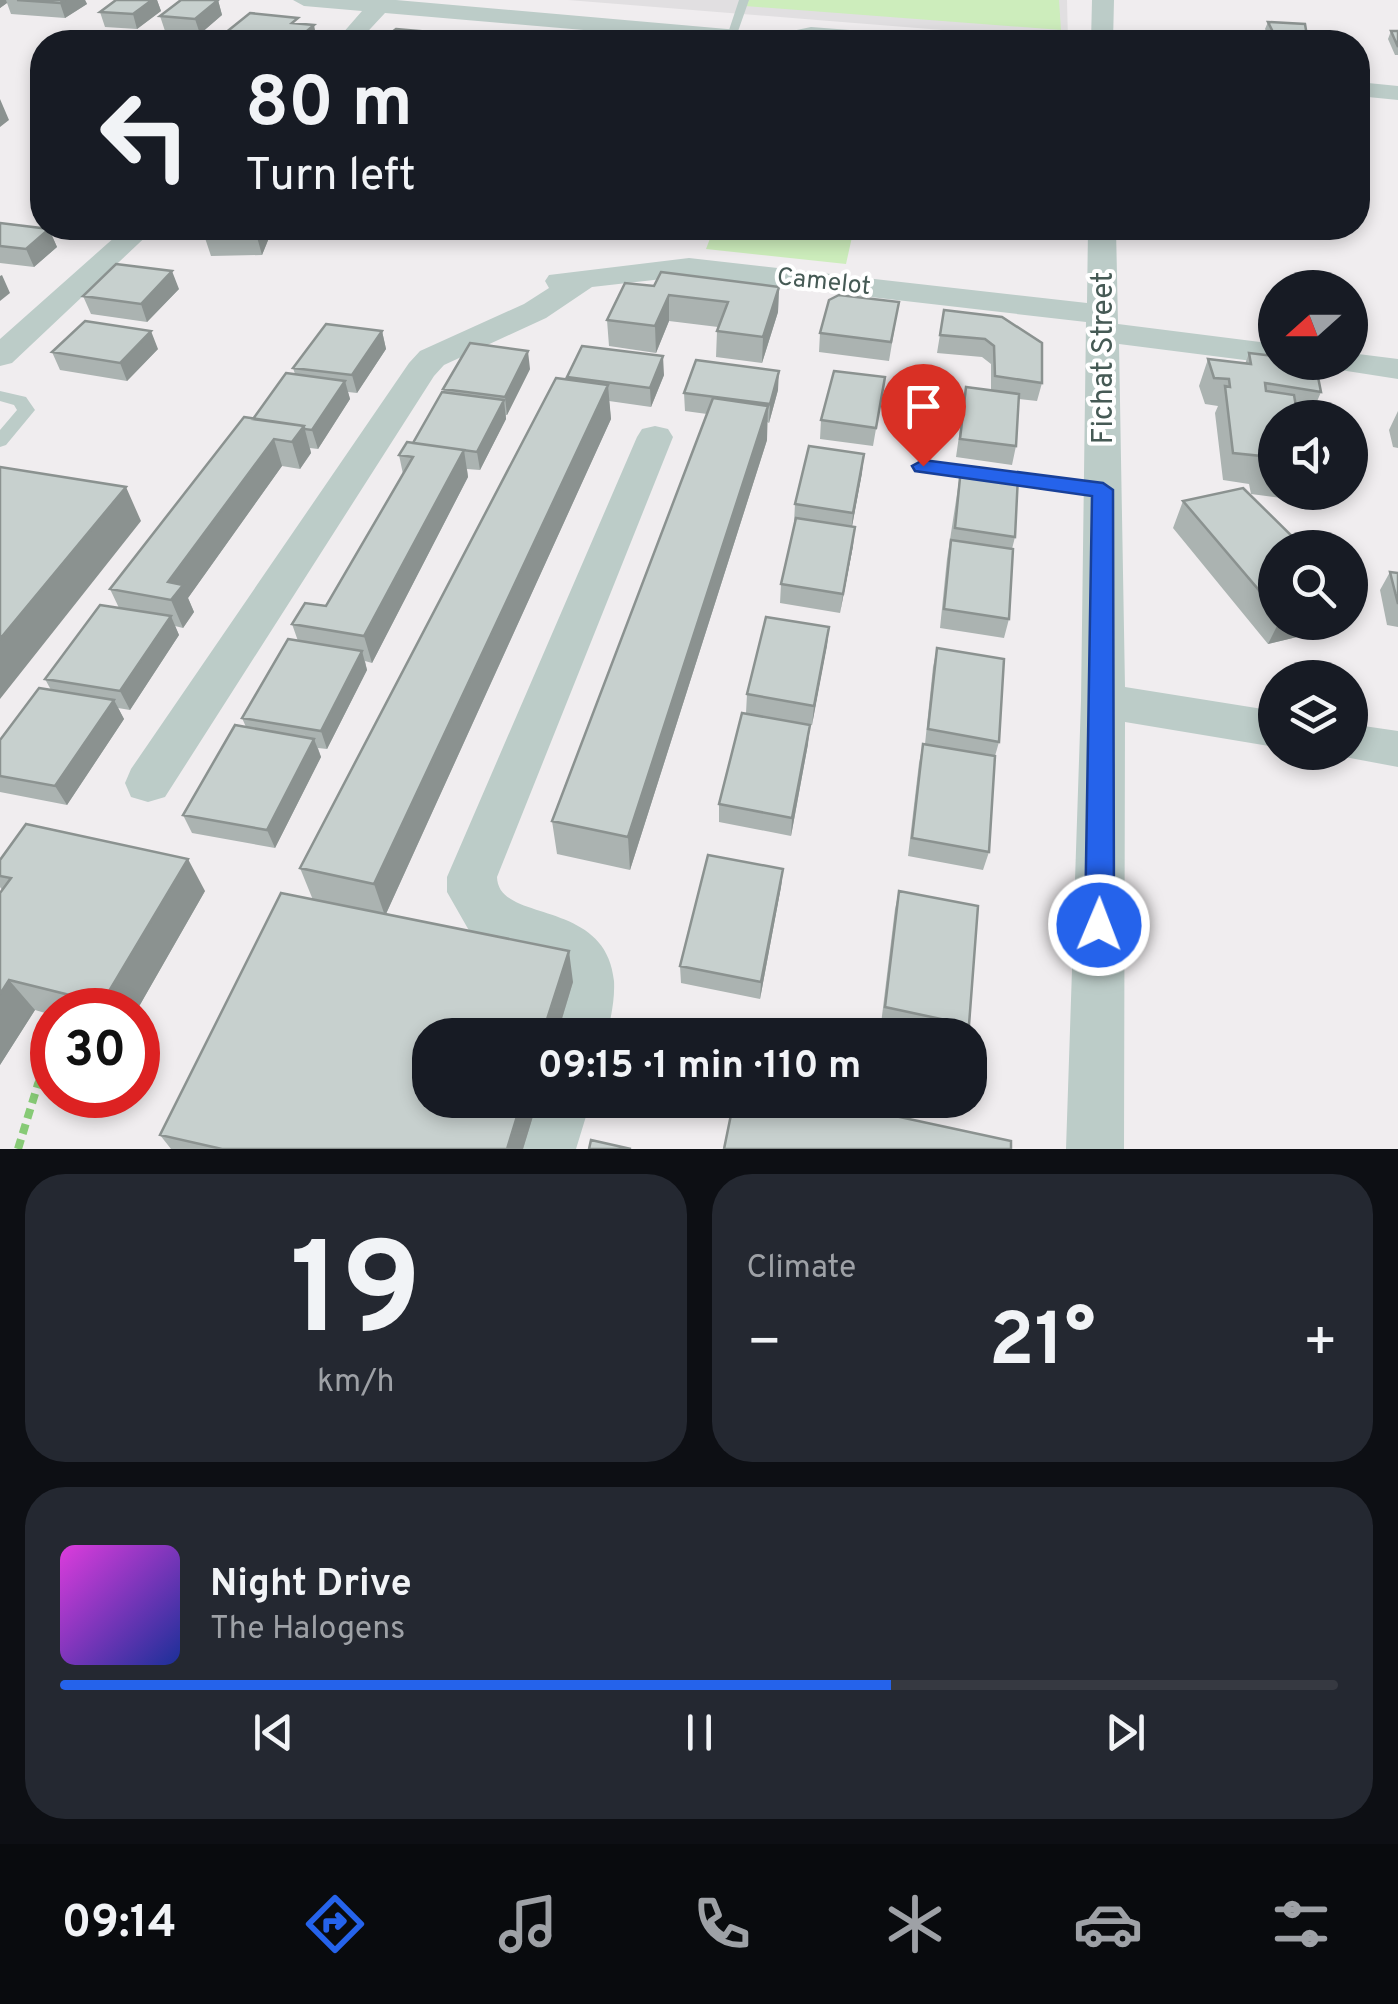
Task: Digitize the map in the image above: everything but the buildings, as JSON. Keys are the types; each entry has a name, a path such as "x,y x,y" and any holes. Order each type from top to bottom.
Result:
{"street":[{"path":"304,0 382,3 658,30"},
{"path":"1102,30 1103,0"},
{"path":"359,30 382,3"},
{"path":"1370,90 1398,92"},
{"path":"0,356 128,240"},
{"name":"Fichat Street","path":"1095,1149 1103,701 1102,240"},
{"name":"Camelot","path":"546,282 672,266 700,268 1102,323 1258,351"},
{"path":"148,783 420,370 432,358 535,311 586,277"},
{"path":"1368,365 1398,369"},
{"path":"584,1018 589,973 578,950 556,938 489,918 472,892 472,877 654,437"},
{"path":"1103,701 1258,726"},
{"path":"1368,745 1398,750"},
{"path":"547,1149 556,1118"}],"lane":[{"path":"733,30 744,0"},
{"path":"0,396 20,401 26,410 0,441"},
{"path":"923,466 1103,490"}],"path":[{"path":"18,1149 30,1110"}],"shaded area":[{"path":"568,0 1067,0 1068,30 942,30"}],"green space":[{"path":"748,0 1059,0 1061,30 745,6"},
{"path":"709,240 851,240 846,264 706,249"}],"route":[{"path":"923,466 1103,490 1099,925"}]}
